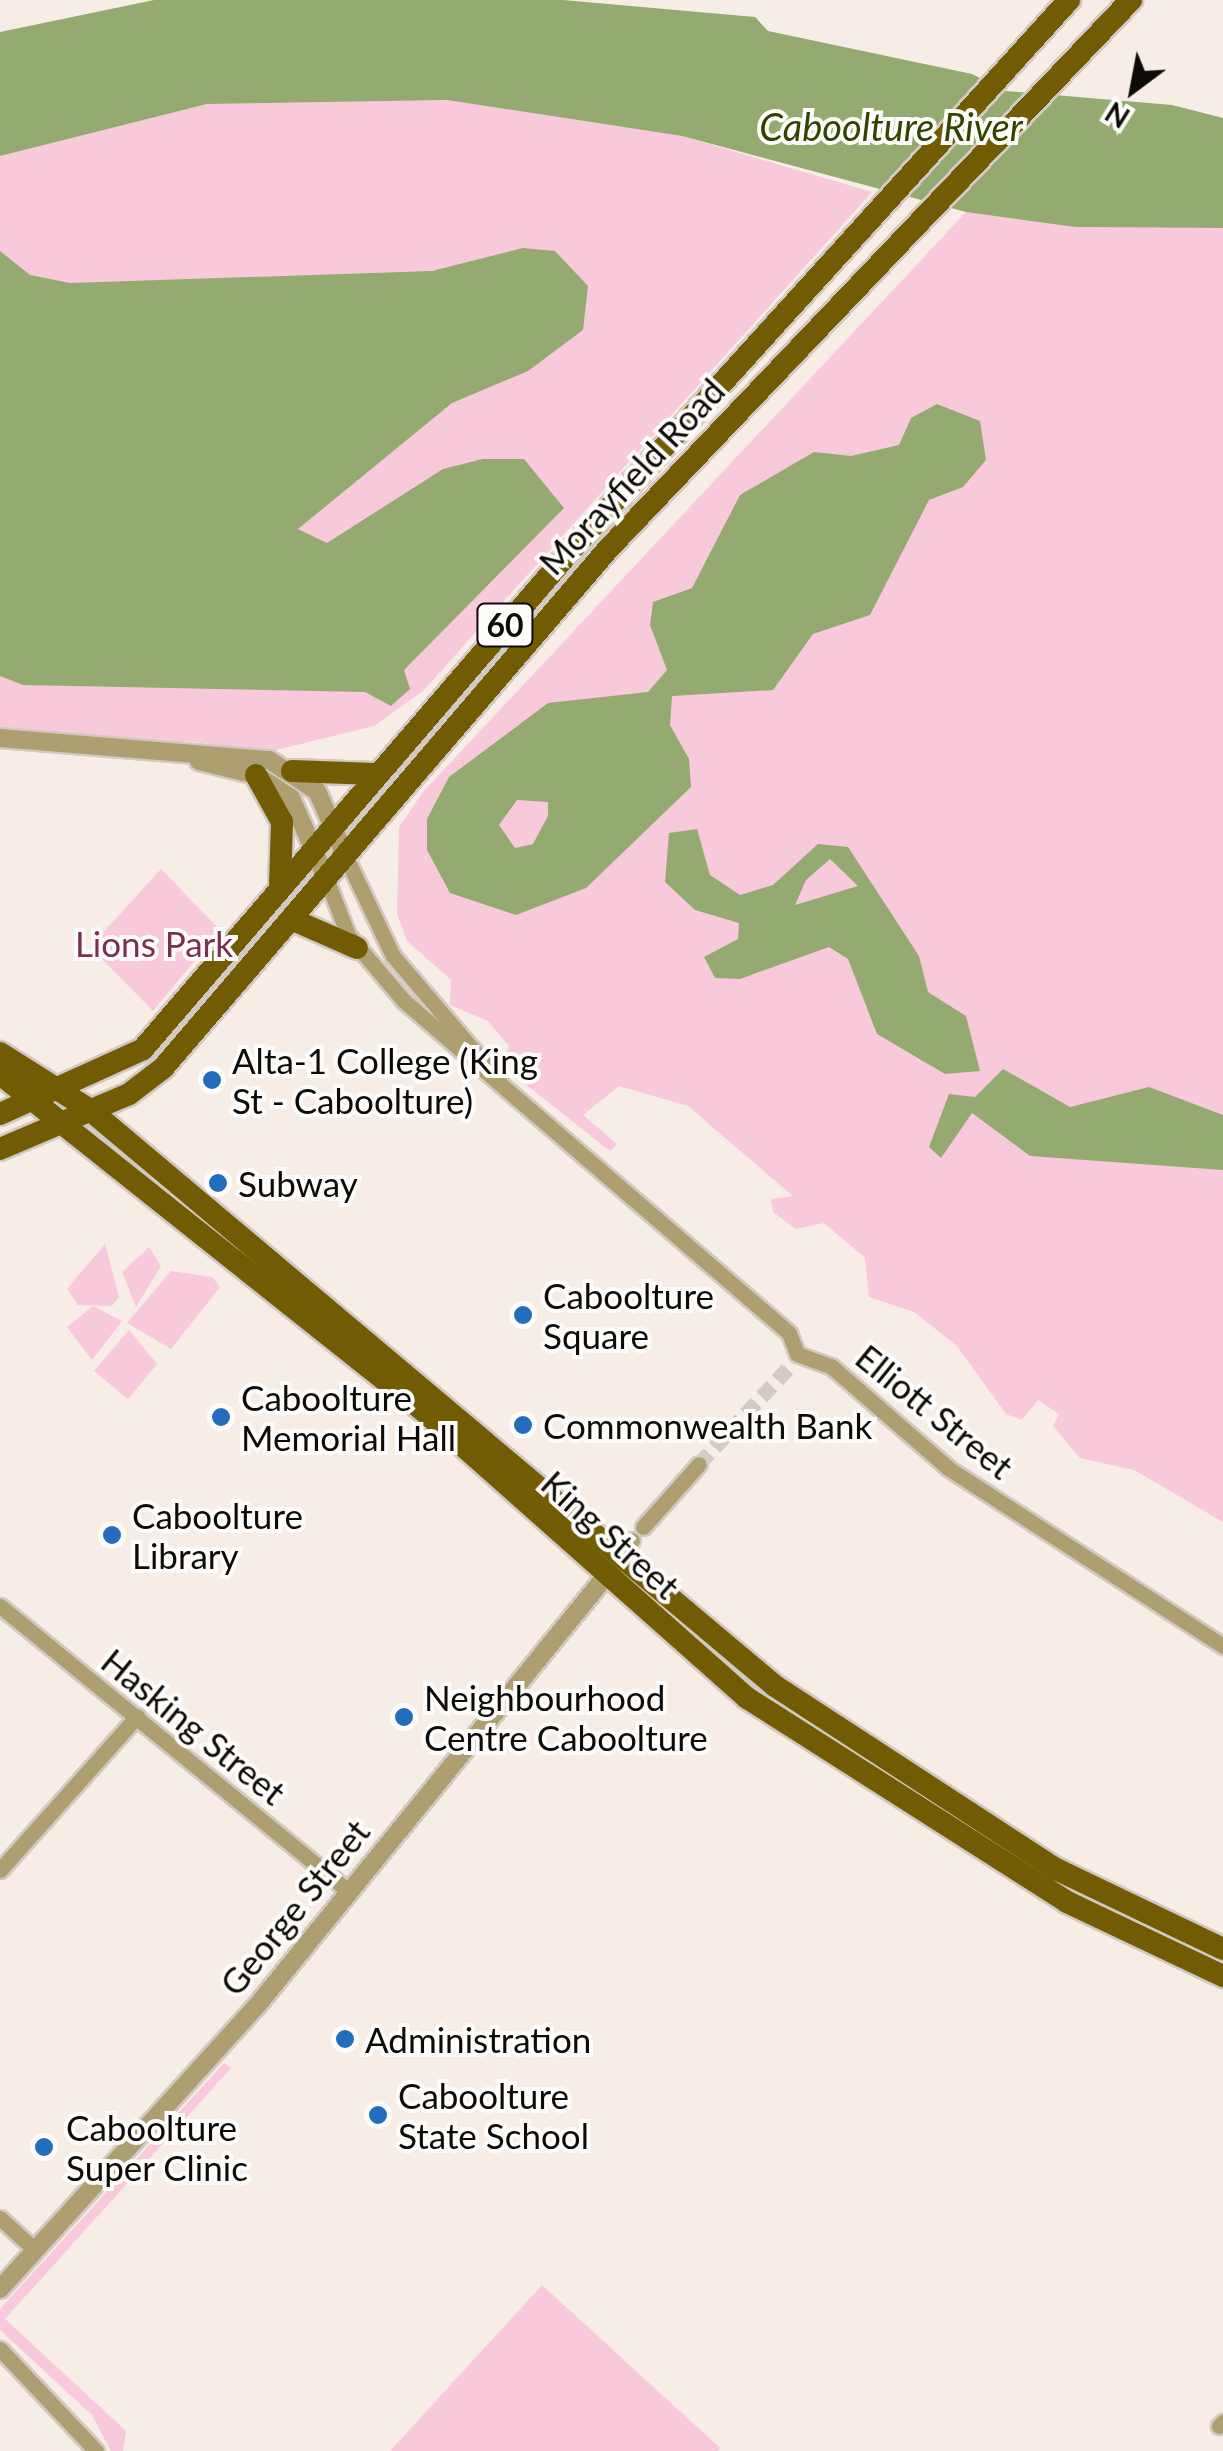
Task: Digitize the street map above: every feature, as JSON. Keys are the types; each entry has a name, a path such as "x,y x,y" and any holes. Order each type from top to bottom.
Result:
{"main road":[{"name":"Morayfield Road","path":"30,1096 135,1056 375,774 1069,0"},
{"name":"Morayfield Road","path":"60,1120 90,1110 163,1068 609,548 1131,0"},
{"path":"292,770 375,774"},
{"path":"256,775 282,822 280,885"},
{"path":"290,919 357,948"},
{"name":"King Street","path":"0,1053 56,1084 90,1110 632,1540 794,1700 1056,1869 1223,1948"},
{"name":"King Street","path":"0,1074 413,1403 730,1685 860,1773 1066,1902 1223,1976"},
{"name":"60","path":"0,1114 30,1096"},
{"name":"60","path":"0,1149 60,1120"}],"street":[{"path":"0,738 174,754 249,756 292,770 334,822 345,855"},
{"path":"174,754 256,775 292,798 315,844 326,878"},
{"name":"Elliott Street","path":"345,855 393,956 500,1080"},
{"name":"Elliott Street","path":"326,878 357,948 500,1080 788,1333 793,1360 832,1367 948,1468 1223,1646"},
{"path":"632,1540 699,1464"},
{"name":"George Street","path":"0,2289 350,1892 607,1578 632,1540"},
{"name":"Hasking Street","path":"0,1606 350,1892"},
{"path":"0,1870 136,1716"},
{"path":"0,2218 35,2250"},
{"path":"0,2349 96,2451"}],"green space":[{"path":"447,100 682,136 872,192 423,691 374,726 272,751 185,741 174,754 0,738 0,156 207,104"},
{"path":"966,212 1075,227 1223,228 1223,1522 1134,1470 1080,1458 1053,1426 1059,1414 1038,1400 1022,1420 1006,1414 957,1346 914,1312 869,1297 865,1258 824,1223 796,1229 773,1212 771,1199 793,1196 688,1106 619,1086 583,1115 617,1144 610,1151 515,1076 503,1060 509,1046 488,1021 450,1005 451,980 407,941 397,914 399,827 423,792"},
{"name":"Lions Park","path":"161,869 220,930 153,1011 90,947"},
{"path":"105,1244 119,1297 112,1306 78,1305 67,1289"},
{"path":"149,1247 161,1266 136,1307 122,1272"},
{"path":"171,1271 212,1277 220,1287 171,1349 127,1323"},
{"path":"93,1306 122,1321 92,1360 67,1327"},
{"path":"129,1330 157,1364 128,1399 94,1371"},
{"path":"224,2063 231,2068 5,2319 126,2431 123,2451 111,2451 92,2415 0,2330 0,2309"},
{"path":"542,2285 720,2448 718,2451 390,2451"}],"water":[{"name":"Caboolture River","path":"154,0 563,0 755,17 768,31 972,74 1006,91 1172,105 1223,118 1223,228 1075,227 966,212 682,136 447,100 207,104 0,156 0,32"},
{"path":"523,248 555,251 588,286 583,330 528,371 452,403 298,529 327,543 443,469 483,459 524,459 564,508 404,670 410,689 391,706 365,692 23,685 0,676 0,251 30,275 70,283 432,271"},
{"path":"937,404 980,421 986,460 963,487 929,500 870,615 813,634 773,690 672,696 670,725 689,759 691,787 586,888 516,915 450,893 427,850 427,819 449,777 548,703 648,692 667,670 650,625 653,602 692,588 740,495 814,452 851,456 899,445 911,418","holes":["517,800 548,802 548,816 533,844 515,848 499,825"]},
{"path":"697,829 710,875 740,895 773,885 818,844 848,847 919,956 928,992 966,1016 980,1071 945,1074 877,1034 848,959 829,947 740,979 715,978 704,957 738,939 739,923 695,910 665,882 669,833","holes":["830,859 858,886 795,905 806,880"]},
{"path":"1003,1069 1070,1107 1149,1087 1223,1115 1223,1170 1030,1156 972,1113 941,1158 929,1147 949,1094 975,1097"}],"tunnel":[{"path":"699,1464 789,1367"}],"place":[{"name":"Alta-1 College (King St - Caboolture)","path":"212,1080"},
{"name":"Subway","path":"218,1183"},
{"name":"Caboolture Square","path":"523,1315"},
{"name":"Caboolture Memorial Hall","path":"221,1417"},
{"name":"Commonwealth Bank","path":"523,1425"},
{"name":"Caboolture Library","path":"112,1535"},
{"name":"Neighbourhood Centre Caboolture","path":"404,1717"},
{"name":"Administration","path":"345,2039"},
{"name":"Caboolture State School","path":"378,2115"},
{"name":"Caboolture Super Clinic","path":"44,2147"}]}
